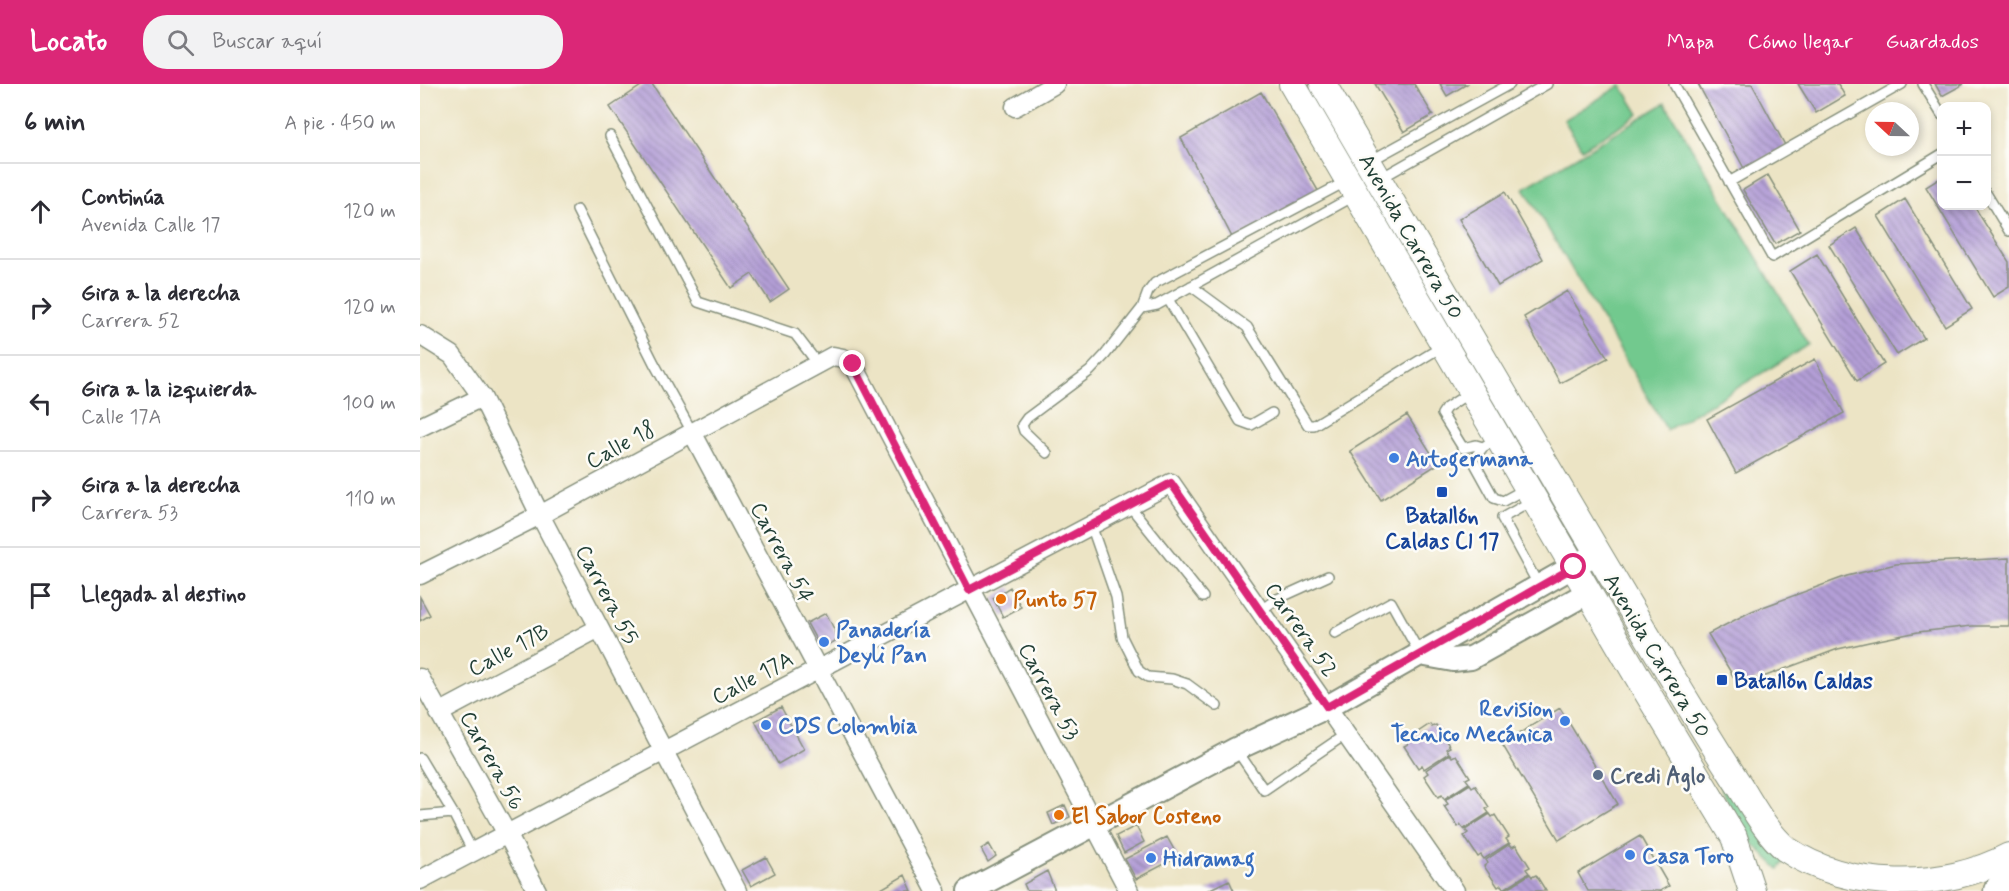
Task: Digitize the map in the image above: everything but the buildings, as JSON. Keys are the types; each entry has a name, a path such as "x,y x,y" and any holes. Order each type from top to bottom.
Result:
{"highway":[{"path":"1999,891 2009,879"}],"main road":[{"name":"Avenida Carrera 50","path":"1292,84 1471,391 1491,442 1531,494 1589,592 1700,752 1767,830 1799,859 1829,875 1852,883 1884,888 1918,889 1959,882 2009,856"},
{"name":"Avenida Carrera 50","path":"1323,84 1597,553 1700,752 1734,837 1747,887"}],"street":[{"path":"1015,107 1055,84"},
{"name":"Carrera 55","path":"420,334 452,355 482,397 662,752 737,891"},
{"name":"Calle 18","path":"420,575 540,515 818,364 833,357 843,358"},
{"name":"Carrera 53","path":"843,358 853,364 969,590 1129,891"},
{"path":"420,427 482,397"},
{"name":"Carrera 54","path":"692,432 936,891"},
{"name":"Calle 17A","path":"420,880 1171,483"},
{"name":"Carrera 52","path":"1171,483 1455,891"},
{"path":"969,891 1236,750 1327,707 1597,553"},
{"path":"1420,654 1453,660 1471,658 1589,592"},
{"name":"Calle 17B","path":"439,713 599,628"},
{"name":"Carrera 56","path":"420,678 537,891"}],"lane":[{"path":"1374,170 1510,84"},
{"path":"1374,170 1547,84"},
{"path":"1674,84 1772,257 1938,156"},
{"path":"1729,182 1902,84"},
{"path":"1923,84 1937,108"},
{"path":"610,136 698,302 795,334 818,364"},
{"path":"1142,308 1168,300 1352,188"},
{"path":"1047,453 1024,431 1022,425 1090,371 1142,308 1148,292 1155,283 1352,188"},
{"path":"1991,201 2009,231"},
{"name":"Carrera 54","path":"578,210 654,363 692,432"},
{"path":"1191,286 1247,327 1308,425 1314,425 1444,346"},
{"path":"1168,300 1240,421 1251,425 1272,413"},
{"path":"1471,391 1446,408 1442,414 1463,447 1491,442"},
{"path":"1491,442 1473,460 1496,501 1531,494"},
{"path":"1531,494 1502,518 1539,586"},
{"path":"1129,505 1203,597"},
{"path":"1091,525 1116,597 1122,637 1139,671 1148,677 1172,679 1187,684 1217,706"},
{"path":"1260,611 1275,600 1328,576"},
{"path":"1335,633 1391,602 1420,654"},
{"path":"1236,750 1264,790 1346,734"},
{"path":"420,758 473,852"},
{"path":"420,816 453,813"}],"green space":[{"path":"1621,85 1639,114 1582,149 1564,120"},
{"path":"1665,103 1809,345 1667,430 1524,188"},
{"path":"1720,772 1786,860 1779,869 1749,840 1714,776"}],"place":[{"name":"Autogermana","path":"1394,458"},
{"name":"Batallón Caldas Cl 17","path":"1442,492"},
{"name":"Punto 57","path":"1001,599"},
{"name":"Panadería Deyli Pan","path":"824,642"},
{"name":"Batallón Caldas","path":"1722,680"},
{"name":"Revision Tecnico Mecánica","path":"1565,721"},
{"name":"CDS Colombia","path":"766,725"},
{"name":"Credi Aglo","path":"1598,775"},
{"name":"El Sabor Costeno","path":"1059,815"},
{"name":"Casa Toro","path":"1630,855"},
{"name":"Hidramag","path":"1151,858"}],"route":[{"path":"853,364 969,590 1171,483 1327,707 1574,567"}]}
